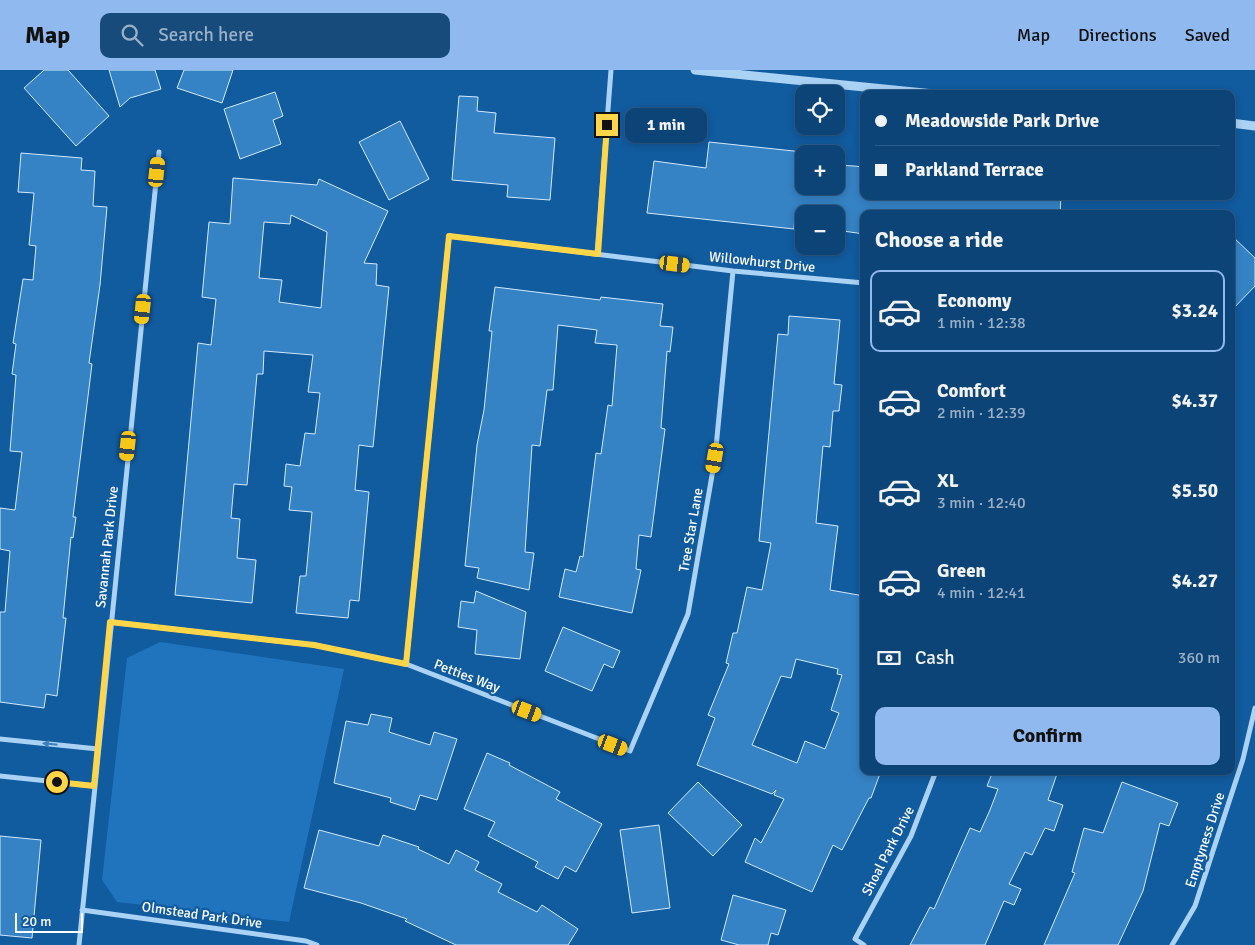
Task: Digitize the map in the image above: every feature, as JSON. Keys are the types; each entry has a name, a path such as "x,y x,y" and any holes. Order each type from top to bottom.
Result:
{"street":[{"path":"598,254 612,70"},
{"path":"695,70 894,90"},
{"path":"1235,124 1255,126"},
{"name":"Savannah Park Drive","path":"79,945 110,622 159,152"},
{"name":"Willowhurst Drive","path":"406,664 449,236 733,271 860,283"},
{"name":"Tree Star Lane","path":"630,752 688,614 715,458 733,271"},
{"name":"Petties Way","path":"110,622 314,645 406,664 630,752"},
{"name":"Emptyness Drive","path":"1172,945 1196,906 1243,759 1255,708"},
{"path":"0,738 98,749"},
{"name":"Shoal Park Drive","path":"864,945 855,939 911,836 934,775"},
{"path":"0,776 94,786"},
{"name":"Olmstead Park Drive","path":"82,910 306,941 317,945"}],"shaded area":[{"path":"160,642 344,669 289,922 117,902 102,880 127,658"}],"building":[{"path":"44,70 68,70 109,116 76,146 24,88"},
{"path":"109,70 155,70 161,89 130,98 120,107"},
{"path":"184,70 233,70 222,103 177,88"},
{"path":"275,92 283,116 273,120 281,144 240,159 224,109"},
{"path":"459,96 478,97 477,111 496,113 494,133 555,138 550,200 507,197 508,185 452,180"},
{"path":"400,121 429,179 389,200 359,142"},
{"path":"709,142 795,151 795,195 845,195 845,166 860,167 860,200 1061,200 1060,210 860,210 860,233 845,231 845,205 795,205 794,229 647,213 654,161 706,168"},
{"path":"21,153 82,158 81,170 95,171 93,206 107,207 100,285 89,363 92,364 73,517 76,517 73,538 71,537 63,618 66,618 57,696 46,694 44,708 0,702 0,612 5,612 10,551 0,549 0,508 15,510 22,452 10,451 16,375 12,374 16,344 13,343 23,279 33,280 36,246 29,245 34,193 18,192"},
{"path":"233,178 317,185 319,179 388,211 364,263 377,264 376,285 389,287 373,447 359,445 355,490 369,492 359,601 350,600 348,618 296,613 300,576 306,576 312,512 289,510 292,487 284,486 286,464 300,466 305,433 315,434 320,393 308,392 313,355 264,351 263,374 257,374 247,485 234,484 231,518 240,519 237,558 256,560 252,603 175,595 198,343 211,345 216,299 202,297 209,222 230,224","holes":["291,215 327,232 321,308 279,302 282,280 259,278 264,222 290,224"]},
{"path":"1235,239 1255,258 1255,286 1235,307"},
{"path":"495,287 600,300 601,297 663,304 660,326 673,327 670,352 667,351 661,428 665,429 651,537 639,535 636,569 641,570 632,613 559,597 565,569 576,572 580,556 583,557 596,453 601,454 608,405 612,406 617,345 595,343 597,330 558,325 553,390 547,390 540,446 532,445 525,552 534,553 529,590 477,578 479,568 465,566 477,445 484,410 492,331 489,331"},
{"path":"789,316 840,320 834,384 842,385 839,411 833,411 830,447 823,446 816,523 838,526 830,590 860,595 860,775 880,775 871,798 869,798 842,850 833,845 812,892 745,862 755,838 761,843 784,799 774,795 776,790 772,794 697,765 715,718 708,715 729,664 726,663 733,633 737,633 747,587 762,590 771,543 759,541 778,334 788,335","holes":["796,659 838,669 837,674 842,675 831,710 839,713 825,749 805,741 797,763 752,745 781,676 791,678"]},
{"path":"476,591 526,612 520,659 475,654 477,630 458,627 461,601 474,603"},
{"path":"563,627 620,651 613,668 604,664 592,691 545,671"},
{"path":"371,714 392,718 389,732 430,745 434,732 457,739 437,800 420,795 415,810 390,802 391,798 334,783 346,721 368,725"},
{"path":"487,753 510,763 509,765 560,792 556,799 602,824 576,872 565,866 558,879 535,867 538,862 488,836 495,822 464,809"},
{"path":"991,775 1057,775 1048,800 1063,805 1054,831 1045,828 1032,855 1025,852 1009,884 1021,889 1014,905 1004,901 985,945 910,945 930,907 934,909 970,828 980,832 998,789 987,786"},
{"path":"698,782 742,825 713,856 668,813"},
{"path":"1122,782 1178,803 1169,826 1160,823 1143,891 1118,945 1044,945 1075,873 1072,872 1084,828 1103,833"},
{"path":"659,825 670,908 632,913 620,830"},
{"path":"319,830 379,846 383,835 419,847 418,849 449,864 456,850 479,862 475,870 502,884 498,892 537,912 542,905 578,929 568,945 456,945 405,921 407,919 361,903 304,888"},
{"path":"0,836 41,840 32,938 0,935"},
{"path":"733,895 786,910 778,935 771,933 768,945 739,945 721,940"}],"route":[{"path":"57,782 94,786 110,622 314,645 406,664 449,236 598,254 607,125"}]}
